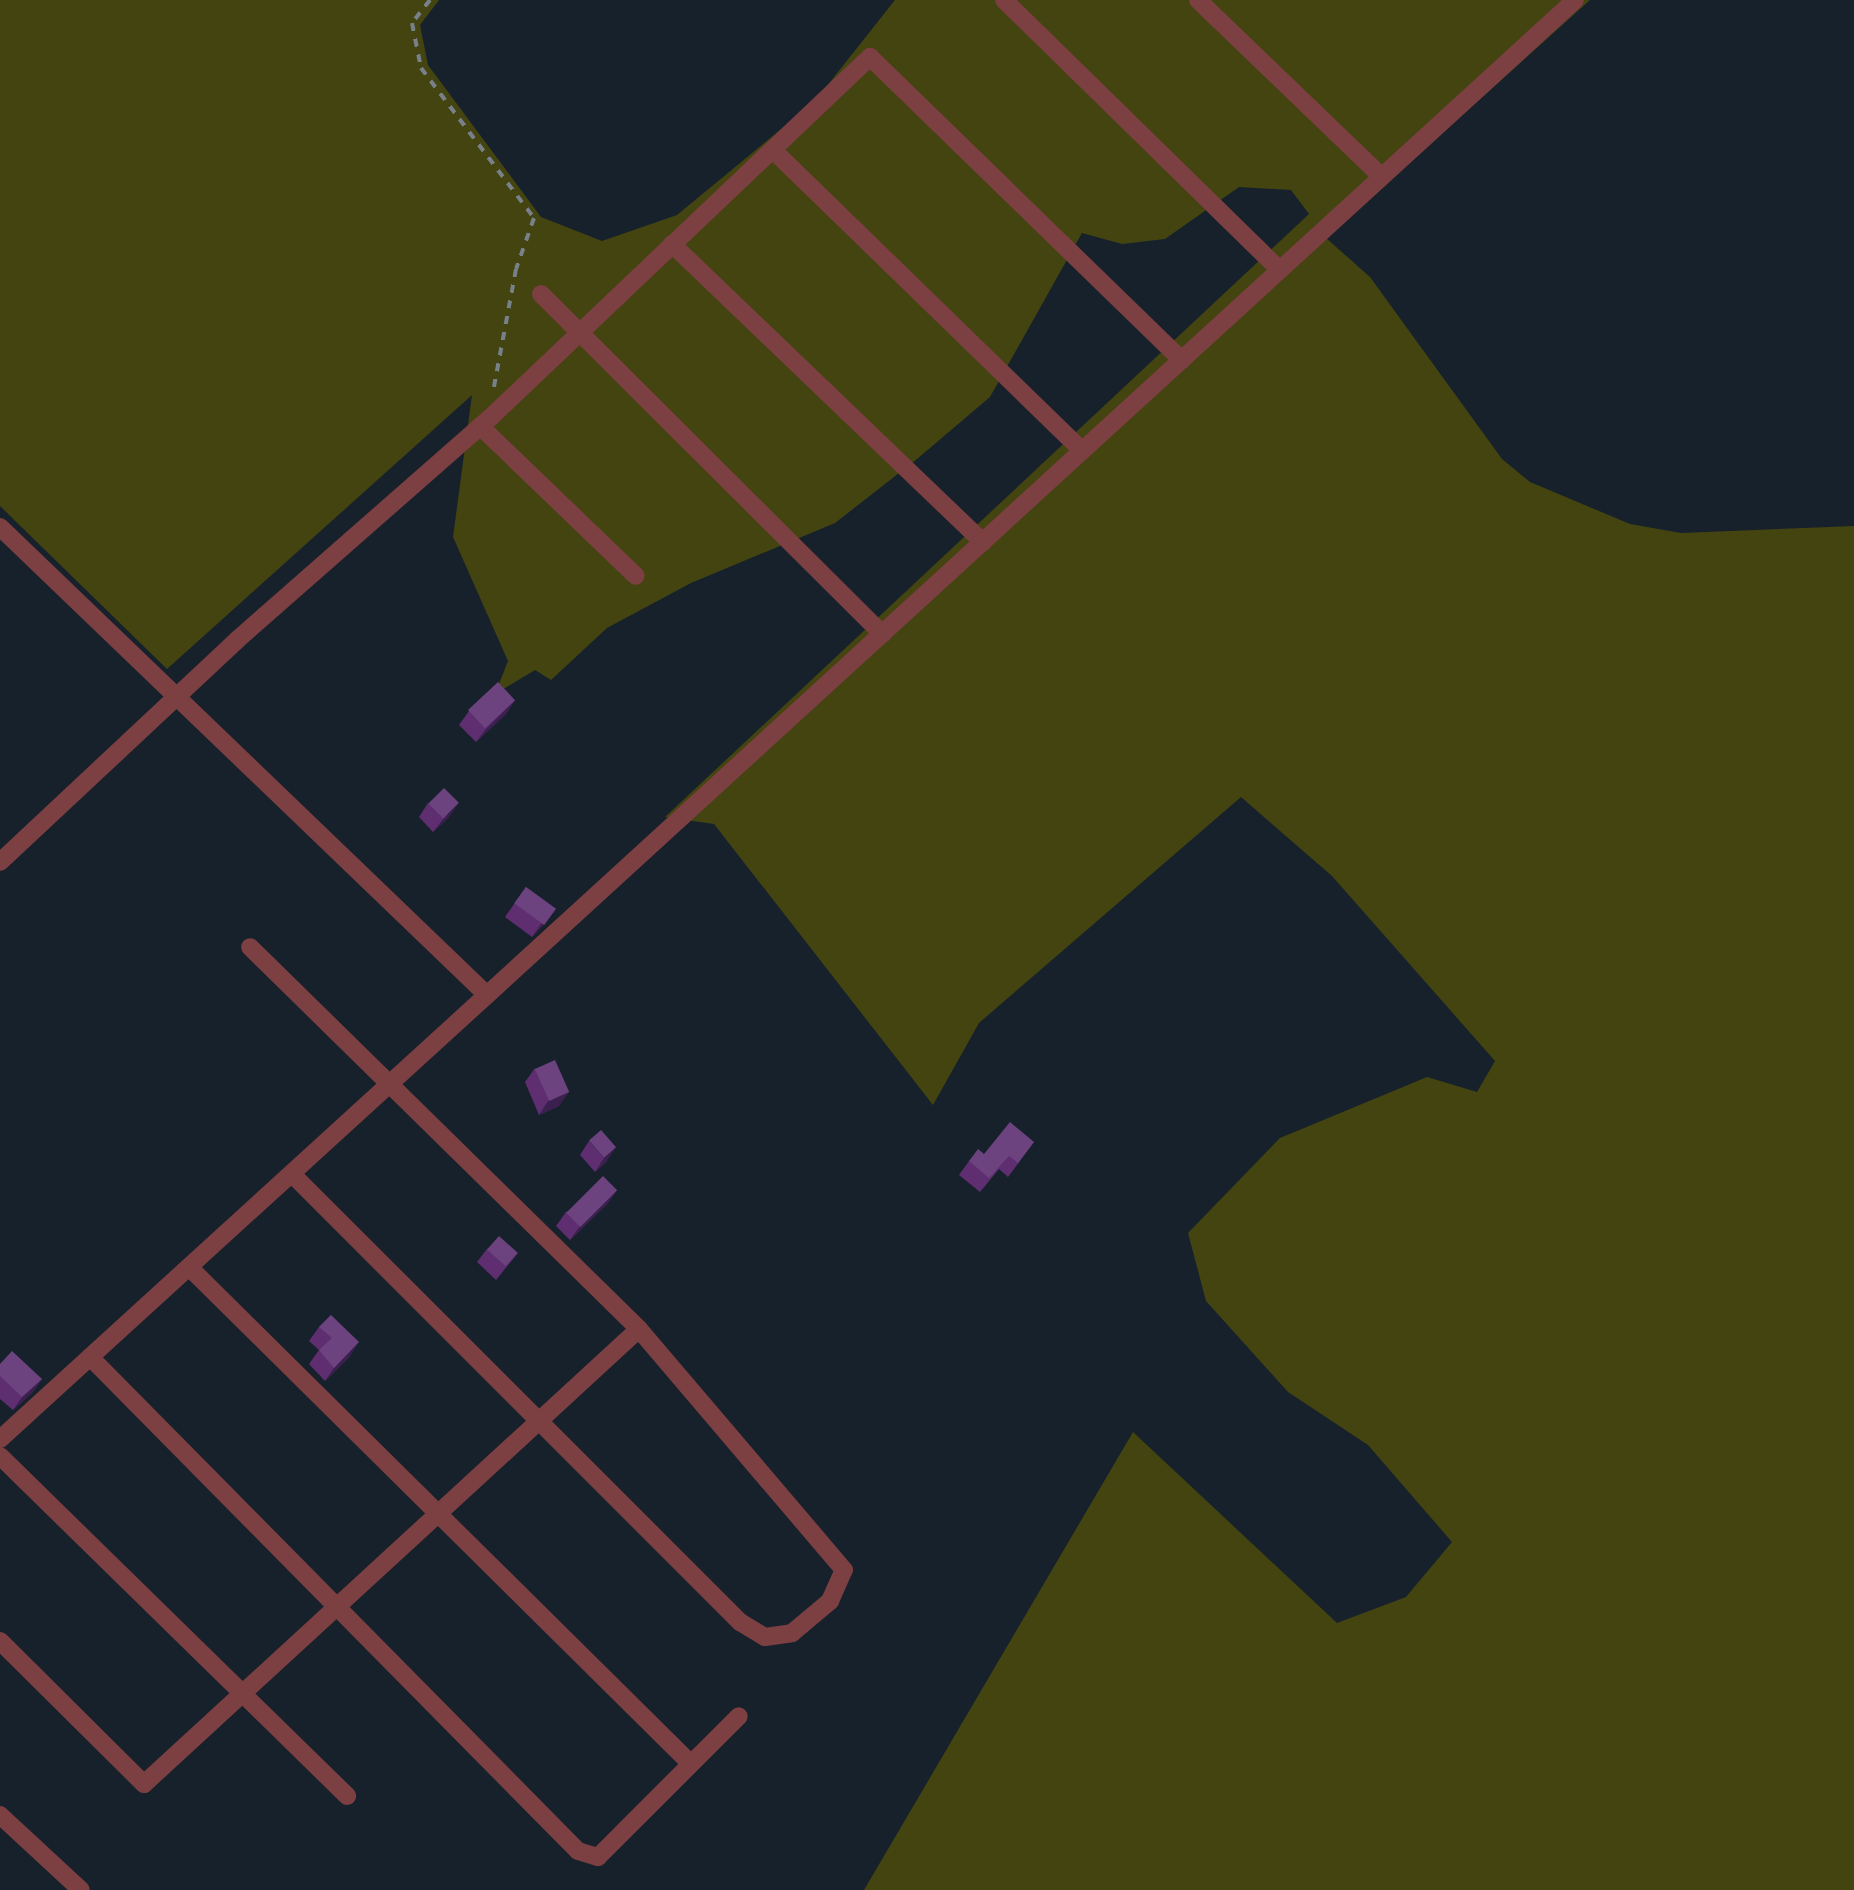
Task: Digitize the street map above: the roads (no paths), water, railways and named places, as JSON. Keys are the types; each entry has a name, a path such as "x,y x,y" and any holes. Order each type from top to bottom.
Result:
{"street":[{"path":"1004,0 1280,270"},
{"path":"1198,0 1382,177"},
{"path":"0,1439 1576,0"},
{"path":"0,862 176,698 485,422 870,57 1182,360"},
{"path":"774,151 1082,451"},
{"path":"672,244 982,542"},
{"path":"541,294 882,634"},
{"path":"485,422 636,576"},
{"path":"0,527 487,995"},
{"path":"250,947 639,1329 840,1563 845,1580 830,1601 792,1633 765,1637 740,1622 292,1174"},
{"path":"189,1267 690,1763"},
{"path":"0,1641 140,1784 542,1424 639,1329"},
{"path":"90,1358 339,1605 578,1851 598,1857 739,1716"},
{"path":"0,1456 238,1696 347,1796"},
{"path":"0,1815 81,1890"}]}
